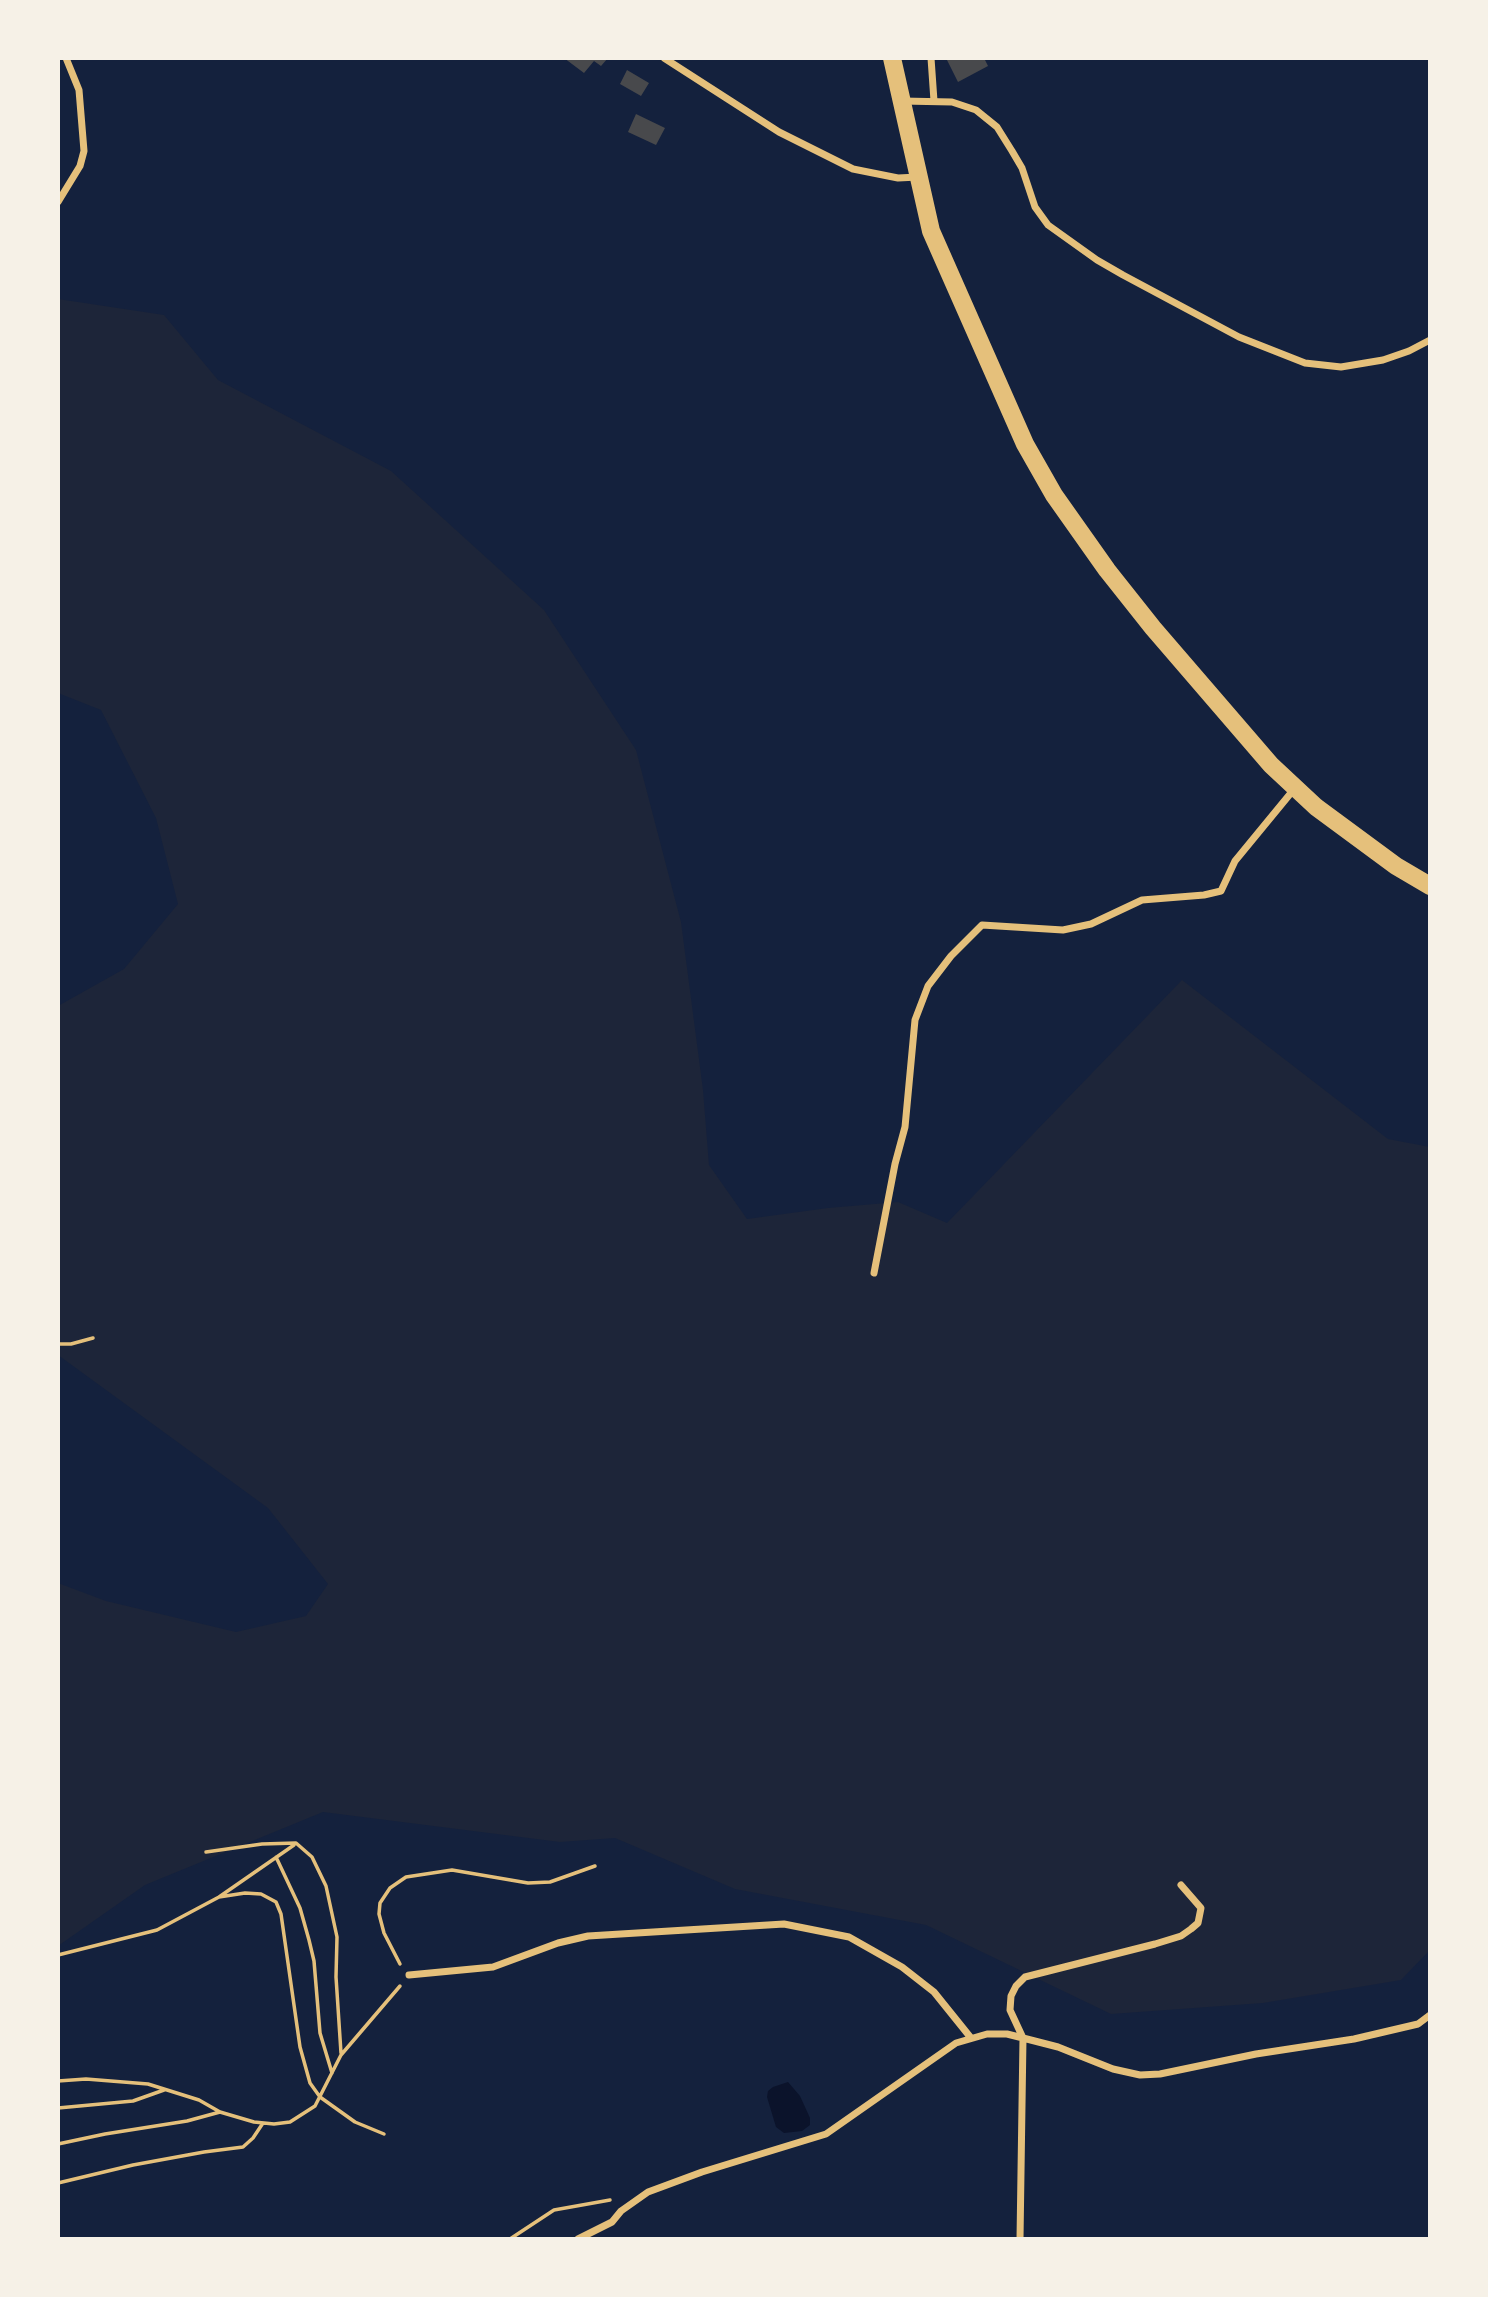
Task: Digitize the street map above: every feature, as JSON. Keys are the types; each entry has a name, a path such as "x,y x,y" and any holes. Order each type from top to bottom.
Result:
{"main road":[{"path":"892,58 931,231 1025,444 1054,495 1107,570 1153,628 1271,765 1316,807 1385,858 1430,886"}],"street":[{"path":"58,202 80,166 84,151 79,90 66,58"},
{"path":"664,58 779,132 853,169 898,178 918,177"},
{"path":"931,58 934,101"},
{"path":"901,101 952,102 976,110 997,127 1022,168 1035,207 1048,225 1123,275 1239,337 1305,363 1341,367 1383,360 1430,340"},
{"path":"874,1273 905,1127 915,1020 928,986 951,956 982,925 1063,930 1091,924 1142,900 1221,891 1235,861 1296,787"},
{"path":"1020,2239 1023,2038 1010,2010 1011,1996 1025,1977 1181,1936 1198,1923 1201,1908 1181,1885"},
{"path":"409,1975 492,1967 558,1943 588,1936 784,1924 849,1937 902,1967 934,1992 971,2038"},
{"path":"578,2239 612,2222 621,2211 648,2192 702,2172 826,2134 956,2043 971,2038 987,2034 1007,2034 1058,2047 1113,2069 1140,2075 1160,2074 1256,2054 1354,2039 1418,2024 1430,2015"}],"path":[{"path":"58,1344 93,1338"},
{"path":"206,1852 262,1844 296,1843 312,1857 326,1886 337,1937 336,1977 341,2055"},
{"path":"58,1955 158,1930 219,1897 296,1843"},
{"path":"276,1857 300,1908 309,1940 314,1961 320,2033 333,2074"},
{"path":"58,2081 86,2079 148,2084 199,2100 220,2112 263,2123 290,2122 315,2106 341,2055 409,1975 398,1962 384,1933 379,1914 380,1903 390,1888 406,1877 452,1870 528,1883 550,1882 595,1866"},
{"path":"219,1897 245,1893 261,1894 276,1902 281,1914 300,2047 310,2082 320,2097 355,2122 384,2134"},
{"path":"58,2108 133,2101 166,2090"},
{"path":"58,2144 187,2121 220,2112"},
{"path":"58,2183 134,2165 243,2147 263,2123"},
{"path":"510,2239 554,2210 615,2199"}],"shaded area":[{"path":"58,299 164,315 218,380 391,471 544,610 636,750 681,922 703,1090 709,1165 747,1219 898,1202 947,1223 1182,980 1388,1139 1430,1147 1430,1950 1401,1980 1263,2003 1111,2014 926,1925 735,1889 615,1838 560,1842 323,1812 145,1885 58,1946 58,1583 106,1601 236,1632 306,1616 328,1584 268,1508 58,1355 58,1006 124,969 178,904 156,818 101,710 58,693"},
{"path":"788,2082 800,2096 810,2118 810,2125 802,2131 784,2133 776,2127 767,2097 768,2091 773,2087"}],"building":[{"path":"564,58 608,58 601,66 594,61 584,73"},
{"path":"946,58 984,58 988,66 958,82"},
{"path":"627,70 649,83 641,96 620,84"},
{"path":"636,114 665,128 656,145 628,132"}]}
